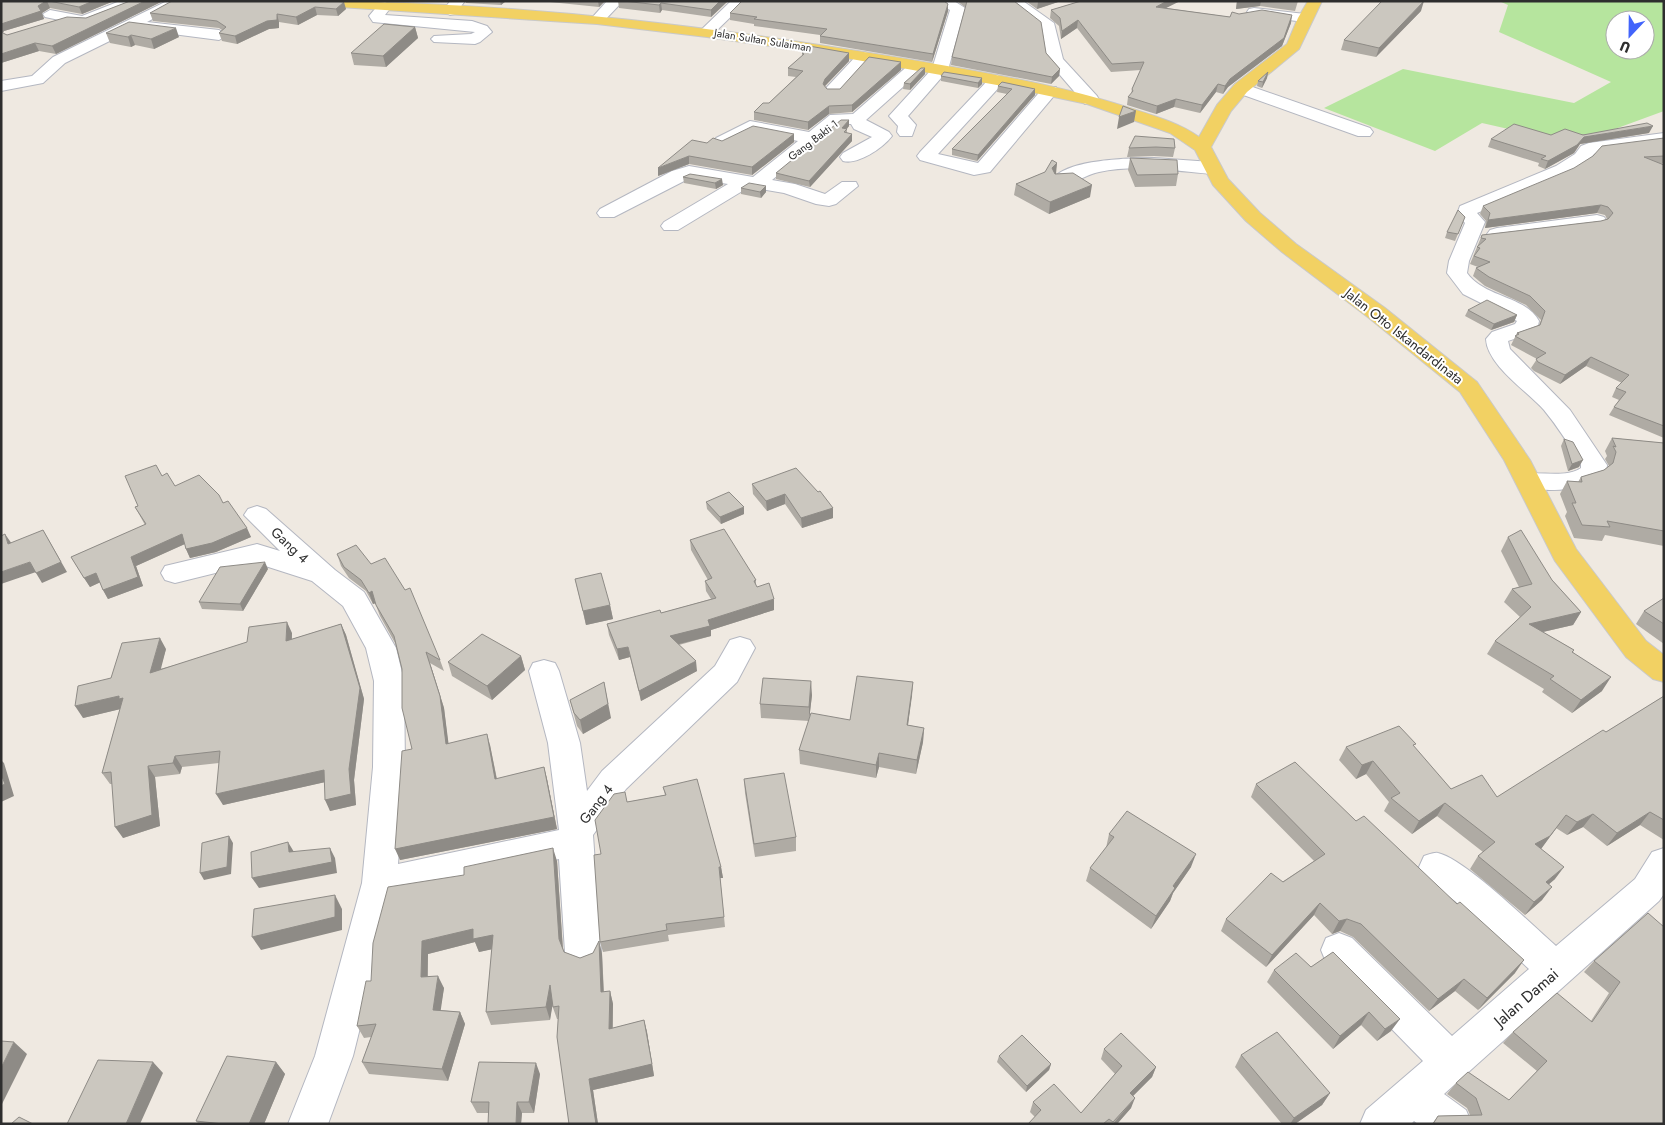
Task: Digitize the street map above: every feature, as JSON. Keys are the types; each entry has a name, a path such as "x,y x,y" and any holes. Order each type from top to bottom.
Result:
{"main road":[{"name":"Jalan Sultan Sulaiman","path":"309,1 385,6 454,6 707,32 940,70 1091,100 1161,122 1190,137 1207,158"},
{"path":"1207,158 1217,117 1241,88 1294,46 1305,18 1315,1"},
{"path":"1161,122 1194,121 1217,117"},
{"name":"Jalan Otto Iskandardinata","path":"1207,158 1237,201 1289,248 1412,341 1469,387 1508,446 1565,554 1636,649 1664,671"}],"street":[{"path":"50,14 67,19 88,20 134,1"},
{"path":"1,86 37,80 58,60 179,1"},
{"path":"597,20 616,1"},
{"path":"707,32 740,1"},
{"path":"906,132 907,125 898,116 940,70 958,8 940,1"},
{"path":"1013,1 1049,26 1055,60 1091,100"},
{"path":"385,6 376,16 378,19 472,26 482,29 484,32 475,39 439,39"},
{"path":"1035,16 1051,11"},
{"path":"1243,14 1260,12 1305,18"},
{"path":"38,27 67,19"},
{"path":"130,25 219,35"},
{"path":"833,91 864,57"},
{"name":"Gang Bakti 1","path":"671,226 751,182 813,138 836,119 857,118 917,66"},
{"path":"997,80 926,156 974,169 984,168 1050,91"},
{"path":"1241,88 1364,132"},
{"path":"849,158 878,142 883,136 860,125 857,118"},
{"path":"722,142 750,126 813,138"},
{"path":"1528,481 1576,479 1590,475 1594,471 1594,465 1550,399 1508,362 1498,348 1497,339 1501,335 1520,332 1527,327 1528,321 1526,318 1476,294 1460,280 1456,266 1471,237 1475,222 1467,214 1471,207 1546,179 1575,163 1582,158 1587,150 1595,147 1664,138"},
{"path":"1061,180 1080,170 1121,162 1207,158"},
{"path":"607,213 686,173 788,188 825,201 849,186"},
{"path":"1471,237 1597,221"},
{"name":"Gang 4","path":"257,514 325,577 354,599 369,623 381,648 389,681 389,767 379,883 334,1056 308,1124"},
{"path":"175,573 257,553 325,577"},
{"name":"Gang 4","path":"379,883 576,836 614,780 726,674 740,648"},
{"path":"544,671 564,743 576,836 583,952"},
{"path":"1436,867 1467,890 1556,970"},
{"name":"Jalan Damai","path":"1398,1113 1451,1062 1556,970 1658,885"},
{"path":"1339,950 1451,1062"},
{"path":"1398,1113 1452,1124"}],"green space":[{"path":"1499,1 1664,1 1664,111 1574,144 1482,123 1435,151 1324,108 1403,69 1574,103 1611,82 1499,32 1508,5"}],"building":[{"path":"1,1 46,1 38,6 41,11 1,24"},
{"path":"49,1 93,1 79,7"},
{"path":"130,1 145,1 52,46 35,43 1,54 1,32 7,35 67,17 86,18"},
{"path":"172,1 344,2 336,9 315,7 296,17 277,14 277,20 267,21 235,36 219,33 226,27 217,21 150,13"},
{"path":"623,1 720,1 711,10 661,3 659,5"},
{"path":"742,1 944,1 948,4 933,54 820,36 827,29 754,19 757,17 730,13"},
{"path":"967,1 1014,1 1041,22 1046,53 1060,69 1052,77 952,57"},
{"path":"1081,1 1167,1 1156,7 1230,17 1232,12 1239,14 1262,10 1292,15 1284,38 1230,79 1225,86 1218,84 1202,105 1176,99 1157,106 1128,97 1133,91 1132,89 1144,62 1112,64 1078,20 1062,31 1060,18 1051,10"},
{"path":"1382,1 1424,1 1379,48 1344,40"},
{"path":"129,22 176,28 151,39 106,33"},
{"path":"384,24 415,27 383,56 351,53"},
{"path":"809,46 849,53 825,79 823,84 827,89 840,89 869,57 901,62 852,105 829,106 808,122 754,112 763,103 769,103 803,71 788,68 804,54 802,53"},
{"path":"921,68 925,68 910,84 904,83"},
{"path":"944,72 982,78 978,83 941,76"},
{"path":"1268,72 1263,82 1258,81"},
{"path":"1002,82 1035,89 978,155 952,149 1012,89 998,86"},
{"path":"1123,106 1136,111 1119,117"},
{"path":"841,120 849,120 842,128 847,129 844,132 852,134 809,181 776,173"},
{"path":"1647,123 1653,126 1584,137 1577,145 1548,161 1541,159 1546,156 1491,139 1514,124 1551,135 1565,129 1583,135"},
{"path":"753,126 794,134 752,167 689,156 658,168 692,140 707,143 713,138 722,141"},
{"path":"1135,136 1174,139 1175,148 1129,148"},
{"path":"1664,138 1664,156 1644,157 1664,165 1664,426 1614,407 1626,392 1616,388 1629,375 1591,357 1565,375 1538,362 1536,359 1546,353 1515,336 1519,334 1517,333 1540,325 1545,311 1530,296 1489,277 1476,268 1490,262 1474,256 1480,248 1477,247 1486,239 1481,238 1482,235 1608,219 1613,213 1608,207 1601,205 1488,220 1490,213 1483,206 1574,168 1593,156 1602,146"},
{"path":"1130,158 1177,160 1178,174 1137,175"},
{"path":"1052,160 1057,163 1052,168 1055,174 1073,173 1092,185 1050,202 1016,184 1045,172"},
{"path":"690,174 722,179 715,183 683,177"},
{"path":"749,183 766,186 760,192 741,188"},
{"path":"1458,210 1465,217 1458,234 1447,232"},
{"path":"1487,300 1517,315 1494,324 1468,310"},
{"path":"1612,438 1664,443 1664,531 1607,521 1610,527 1582,525 1572,503 1576,503 1567,481 1582,482 1581,477 1604,470 1613,463 1616,452 1613,446 1616,447"},
{"path":"1564,439 1573,442 1583,460 1572,464"},
{"path":"156,465 162,476 167,473 175,486 199,475 219,495 223,503 228,501 247,528 212,543 186,549 182,534 131,557 138,577 103,590 96,573 84,578 71,557 146,524 135,507 138,506 125,476"},
{"path":"796,468 818,492 820,491 833,508 801,518 785,494 766,501 752,484"},
{"path":"729,492 744,507 720,517 706,502"},
{"path":"724,529 756,580 754,581 757,587 769,583 774,599 708,620 710,626 670,636 696,661 639,691 628,647 617,649 607,624 660,610 661,613 716,598 705,581 712,578 690,540"},
{"path":"43,530 61,562 36,573 30,562 1,572 1,536 5,534 8,544"},
{"path":"1521,530 1552,580 1581,612 1529,624 1574,650 1572,652 1611,677 1581,700 1550,679 1554,676 1495,641 1531,607 1512,589 1532,584 1508,537"},
{"path":"356,545 371,564 385,558 405,590 410,588 440,660 426,652 440,696 446,744 487,734 495,779 544,767 554,817 395,849 402,751 412,749 402,708 402,669 394,636 376,605 372,591 369,593 361,580 344,567 337,554"},
{"path":"265,562 240,604 199,602 220,567"},
{"path":"601,573 610,605 583,611 575,579"},
{"path":"1664,598 1664,624 1644,611"},
{"path":"287,622 286,641 341,624 360,688 349,769 351,794 325,800 324,770 216,794 220,751 175,756 173,763 148,766 152,815 115,827 111,772 102,773 123,698 119,699 119,696 75,706 78,686 111,678 122,643 160,638 150,673 247,642 249,627"},
{"path":"482,634 521,656 487,686 448,662"},
{"path":"857,676 913,682 907,725 924,728 917,760 879,753 876,765 799,750 811,713 850,720"},
{"path":"763,678 811,681 809,707 760,704"},
{"path":"604,682 608,704 580,720 574,713 570,700"},
{"path":"1664,696 1664,820 1650,812 1617,833 1593,814 1577,822 1566,815 1550,836 1535,844 1564,867 1546,882 1552,887 1534,902 1478,856 1495,842 1445,803 1419,821 1391,798 1400,793 1373,761 1362,765 1346,747 1399,726 1416,744 1413,745 1451,789 1482,775 1497,797 1603,730 1606,732"},
{"path":"1295,762 1356,821 1364,816 1457,904 1460,902 1524,960 1487,998 1464,979 1438,999 1361,924 1347,919 1339,921 1320,903 1272,955 1226,919 1271,873 1283,882 1325,854 1256,784"},
{"path":"784,773 796,837 754,844 744,779"},
{"path":"1,774 5,784 1,786"},
{"path":"697,779 721,867 719,867 724,917 666,924 667,930 600,942 594,855 601,854 595,820 614,794 625,792 627,802 666,795 663,787"},
{"path":"1127,811 1196,854 1173,886 1175,888 1156,916 1090,868 1114,837 1109,834"},
{"path":"229,836 227,867 200,873 202,843"},
{"path":"288,842 289,852 330,848 332,862 252,878 251,852"},
{"path":"553,848 559,939 564,952 580,958 593,953 599,941 601,992 610,991 609,1029 644,1020 652,1064 589,1079 596,1124 569,1124 557,1037 559,1006 553,1007 550,985 546,1007 486,1012 493,935 473,939 473,929 422,941 421,977 438,976 433,1010 460,1012 442,1069 362,1062 376,1024 357,1026 366,981 371,981 373,943 388,887 464,875 464,867"},
{"path":"335,895 335,917 252,937 254,909"},
{"path":"1648,913 1664,927 1664,1124 1433,1124 1438,1116 1482,1115 1476,1098 1456,1083 1468,1072 1509,1100 1547,1061 1513,1032 1557,993 1592,1022 1620,982 1594,961"},
{"path":"1333,952 1400,1019 1385,1029 1369,1012 1340,1036 1274,970 1296,953 1311,967"},
{"path":"1277,1032 1330,1093 1294,1118 1241,1055"},
{"path":"1121,1033 1156,1067 1130,1093 1135,1098 1113,1122 1109,1119 1103,1124 1028,1124 1041,1110 1033,1102 1054,1084 1081,1113 1122,1066 1104,1049"},
{"path":"1022,1035 1051,1064 1027,1086 999,1056"},
{"path":"1,1041 14,1042 1,1068"},
{"path":"227,1056 276,1062 249,1124 196,1121"},
{"path":"98,1060 153,1062 126,1124 67,1124"},
{"path":"479,1062 536,1063 529,1102 517,1102 516,1124 488,1124 489,1102 471,1102"},
{"path":"19,1117 33,1124 11,1124"}]}
